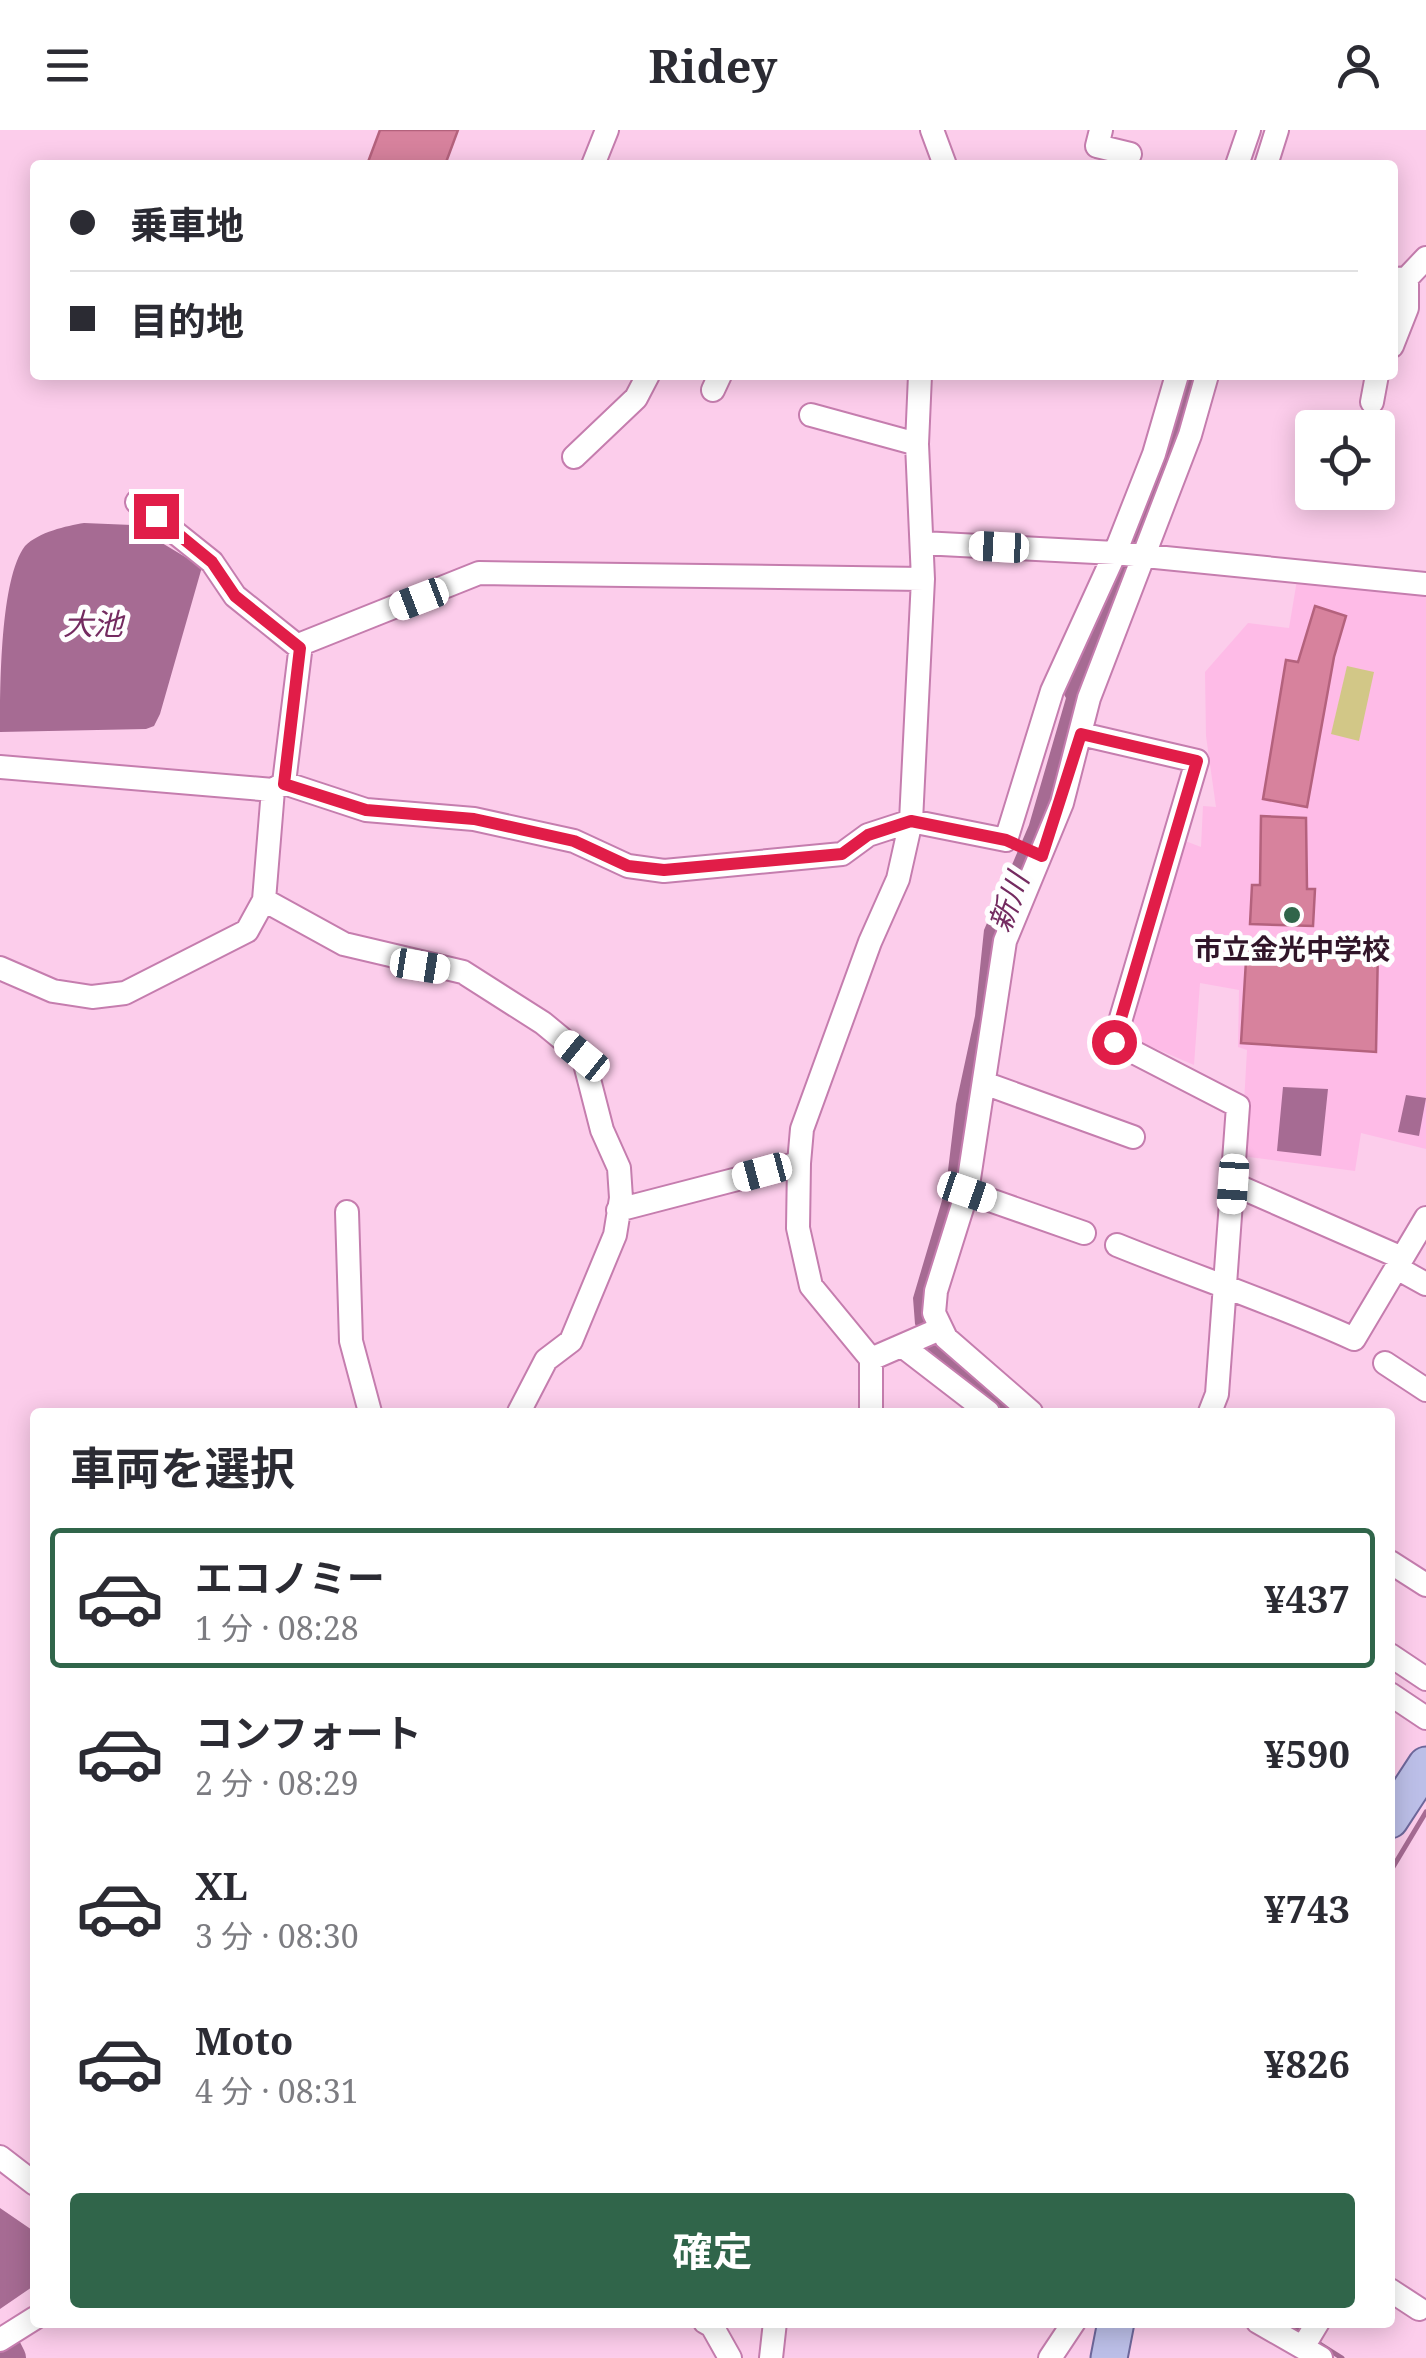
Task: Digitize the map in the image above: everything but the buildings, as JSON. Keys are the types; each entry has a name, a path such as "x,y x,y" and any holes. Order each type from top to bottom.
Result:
{"main road":[{"path":"1395,1812 1426,1764"},
{"path":"1109,2358 1115,2328"}],"street":[{"path":"595,160 607,130"},
{"path":"932,130 943,160"},
{"path":"1101,130 1097,146 1130,154"},
{"path":"1239,160 1249,130"},
{"path":"1268,160 1277,130"},
{"path":"1398,331 1407,308 1400,279 1426,258"},
{"path":"574,457 636,398 645,380"},
{"path":"870,1408 871,1359 812,1286 798,1228 798,1163 802,1129 870,942 898,878 911,821 923,579 917,380"},
{"path":"1006,840 1052,690 1115,553 1154,454 1176,380"},
{"path":"1027,1408 940,1329 934,1313 936,1292 967,1192 1004,941 1042,856 1081,734 1088,698 1190,435 1205,380"},
{"path":"1372,402 1376,380"},
{"path":"811,414 918,444"},
{"path":"137,502 212,562 235,596 300,648"},
{"path":"922,543 1115,553 1143,559 1426,584"},
{"path":"0,968 53,991 92,997 125,993 246,931 264,900 300,648 324,633 479,573 923,579"},
{"path":"1081,734 1197,761 1114,1042 1238,1106 1217,1394 1212,1408"},
{"path":"0,767 278,787 366,810 474,819 574,841 628,866 664,870 842,854 868,835 911,821 1006,840 1042,856"},
{"path":"264,900 344,944 420,966 463,972 543,1023 582,1056 602,1130 619,1168 615,1235 571,1341 546,1360 521,1408"},
{"path":"984,1083 1133,1137"},
{"path":"618,1210 798,1163"},
{"path":"1233,1184 1399,1263 1426,1284"},
{"path":"967,1192 1084,1234"},
{"path":"347,1212 351,1341 369,1408"},
{"path":"1117,1245 1226,1289 1274,1302 1354,1340 1426,1218"},
{"path":"871,1359 905,1348 940,1329"},
{"path":"905,1348 983,1408"},
{"path":"1385,1363 1426,1390"},
{"path":"1395,1565 1426,1585"},
{"path":"1395,1658 1426,1680"},
{"path":"1395,1697 1426,1718"},
{"path":"0,2157 30,2180"},
{"path":"1395,2293 1420,2309"},
{"path":"0,2340 30,2321"},
{"path":"713,2328 730,2358"},
{"path":"771,2358 774,2328"},
{"path":"1050,2358 1070,2328"},
{"path":"1276,2328 1312,2340"}],"shaded area":[{"name":"市立金光中学校","path":"1298,574 1426,585 1426,1149 1361,1133 1355,1171 1241,1156 1247,1050 1238,1047 1239,990 1200,983 1194,1065 1124,1035 1180,839 1201,847 1203,806 1216,807 1206,736 1205,672 1248,623 1289,628"},
{"path":"1347,666 1374,672 1359,741 1331,734"}],"water":[{"name":"新川","path":"1182,380 1198,380 1055,803 1035,848 928,1310 1020,1408 997,1408 926,1348 915,1324 913,1298 946,1187 956,1104 975,1016 984,930 1029,825 1066,698 1062,691"},
{"name":"大池","path":"84,523 132,525 202,567 160,714 154,726 146,729 0,732 3,634 17,561 25,546 38,537"},
{"path":"1283,1087 1328,1089 1321,1156 1277,1151"},
{"path":"1406,1095 1426,1098 1419,1136 1398,1132"},
{"path":"0,2208 30,2229 30,2288 0,2309"}],"waterway":[{"path":"1395,1864 1426,1812"},
{"path":"1295,2328 1301,2332"},
{"path":"1315,2341 1342,2358"},
{"path":"5,2348 10,2358"}],"place":[{"name":"市立金光中学校","path":"1292,915"}],"route":[{"path":"156,516 212,562 235,596 300,648 284,784 366,810 474,819 574,841 628,866 664,870 842,854 868,835 911,821 1006,840 1042,856 1081,734 1197,761 1114,1042"}]}
